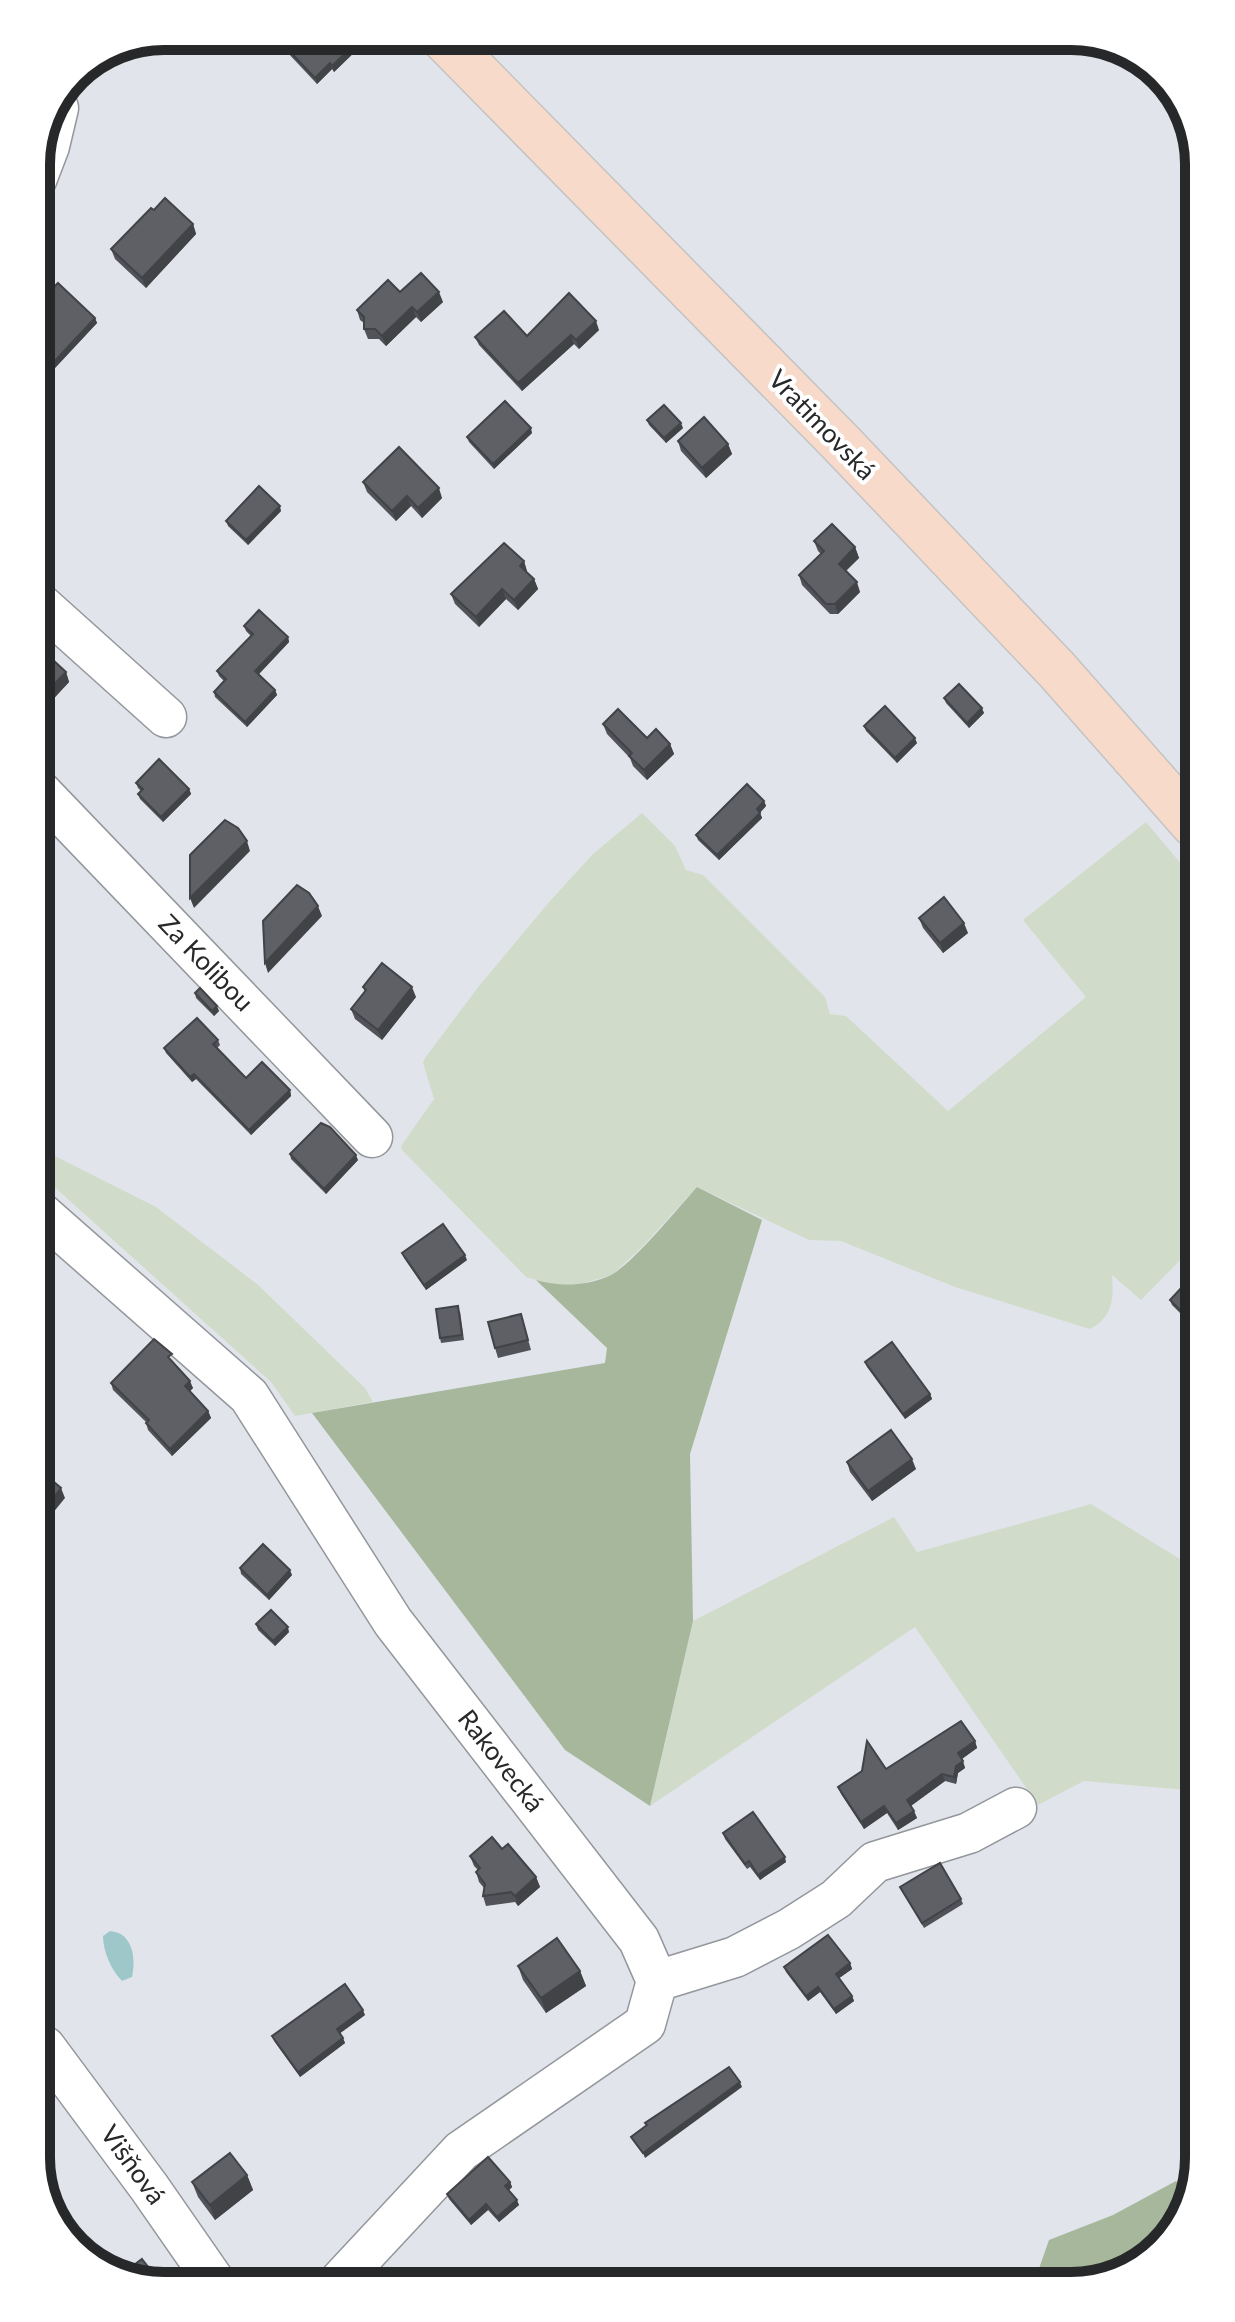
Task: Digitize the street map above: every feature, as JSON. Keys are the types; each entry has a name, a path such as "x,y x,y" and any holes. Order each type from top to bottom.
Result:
{"main road":[{"name":"Vratimovská","path":"455,50 832,434 1057,670 1185,815"}],"street":[{"path":"50,613 166,717"},
{"name":"Za Kolibou","path":"50,801 372,1137"},
{"name":"Rakovecká","path":"50,1221 249,1396 393,1622 639,1940 657,1981"},
{"path":"348,2272 461,2151 645,2024 657,1981 735,1957 789,1929 836,1899 875,1862 969,1833 1016,1808"},
{"name":"Višňová","path":"50,2054 208,2272"}],"green space":[{"path":"642,813 675,846 686,870 703,875 825,997 830,1014 846,1016 948,1111 1086,997 1023,920 1146,822 1185,868 1185,1255 1141,1300 1112,1275 1113,1291 1108,1313 1090,1329 955,1287 841,1241 809,1240 697,1187 612,1275 577,1285 550,1284 526,1277 401,1146 434,1099 423,1063 425,1058 479,986 593,854"},
{"path":"50,1154 156,1207 257,1284 365,1388 373,1402 295,1416 271,1382 50,1183"},
{"path":"697,1187 762,1220 690,1454 693,1621 650,1806 565,1750 312,1413 605,1363 607,1348 536,1280 573,1284 609,1276 641,1249"},
{"path":"1091,1504 1185,1562 1185,1790 1084,1781 1038,1805 915,1627 650,1806 693,1621 894,1517 917,1552"},
{"path":"1176,2181 1181,2188 1166,2222 1135,2253 1094,2270 1038,2272 1049,2240 1113,2215"}],"water":[{"path":"110,1931 124,1936 133,1955 132,1977 122,1981 111,1966 104,1948 103,1936"}],"building":[{"path":"288,50 349,50 332,66 330,63 315,78"},
{"path":"165,198 193,224 142,278 111,249"},
{"path":"421,273 439,292 417,312 412,307 382,336 375,329 364,329 364,317 357,310 388,280 400,292"},
{"path":"58,283 95,318 52,364 50,362 50,291"},
{"path":"569,293 596,321 576,340 571,335 518,383 475,337 504,311 527,336"},
{"path":"505,401 531,428 493,464 467,437"},
{"path":"664,405 681,423 664,438 647,420"},
{"path":"704,417 728,444 702,468 678,441"},
{"path":"399,447 439,488 418,508 407,496 392,511 363,482"},
{"path":"259,486 280,506 246,540 226,521"},
{"path":"832,524 855,547 839,564 857,582 835,604 826,604 799,575 824,551 814,541"},
{"path":"504,543 524,561 520,566 534,579 514,600 502,589 476,617 451,594"},
{"path":"259,610 288,637 255,671 275,690 245,722 214,692 226,679 217,671 253,634 244,626"},
{"path":"50,657 66,672 50,689"},
{"path":"959,684 982,708 967,723 944,698"},
{"path":"885,706 915,738 895,758 864,726"},
{"path":"618,709 647,738 656,729 670,744 644,770 603,724"},
{"path":"159,759 189,789 161,817 138,794 143,789 136,783"},
{"path":"747,784 764,801 757,809 760,813 717,855 696,835"},
{"path":"225,820 238,828 247,841 190,898 190,855"},
{"path":"297,885 309,893 318,906 265,963 263,921"},
{"path":"944,897 964,923 940,943 919,918"},
{"path":"382,963 412,987 378,1030 351,1009"},
{"path":"200,988 217,1006 212,1011 195,993"},
{"path":"197,1018 218,1040 213,1044 246,1078 262,1062 290,1090 249,1130 194,1074 190,1077 164,1048"},
{"path":"321,1123 330,1127 356,1155 324,1189 290,1154"},
{"path":"443,1224 465,1255 424,1285 402,1253"},
{"path":"1185,1284 1185,1315 1170,1300"},
{"path":"458,1306 462,1335 440,1338 436,1309"},
{"path":"521,1314 528,1340 495,1348 488,1322"},
{"path":"154,1339 172,1354 168,1357 190,1381 185,1386 208,1411 170,1449 146,1423 149,1420 111,1383"},
{"path":"892,1342 930,1394 903,1414 865,1362"},
{"path":"891,1430 912,1459 868,1491 847,1462"},
{"path":"50,1479 61,1488 50,1502"},
{"path":"263,1544 290,1570 267,1595 240,1568"},
{"path":"271,1610 288,1627 273,1641 256,1624"},
{"path":"961,1721 975,1741 958,1753 963,1761 956,1766 954,1777 942,1774 907,1800 914,1811 896,1823 884,1806 861,1822 838,1787 862,1771 867,1741 886,1769"},
{"path":"753,1812 785,1857 758,1875 749,1861 745,1864 723,1833"},
{"path":"492,1837 502,1849 508,1844 536,1877 515,1896 511,1892 483,1896 485,1884 476,1872 480,1868 470,1856"},
{"path":"940,1863 961,1899 922,1923 900,1887"},
{"path":"828,1935 850,1963 836,1974 852,1996 834,2009 818,1987 806,1996 784,1967"},
{"path":"557,1938 580,1971 541,1998 518,1966"},
{"path":"345,1984 363,2010 337,2029 343,2038 298,2072 272,2036"},
{"path":"729,2067 740,2082 643,2153 631,2137 647,2125 645,2123"},
{"path":"230,2153 247,2175 210,2205 192,2182"},
{"path":"488,2157 510,2182 505,2186 517,2200 497,2217 486,2204 469,2220 447,2194"},
{"path":"142,2259 152,2271 141,2270 131,2267"}]}
